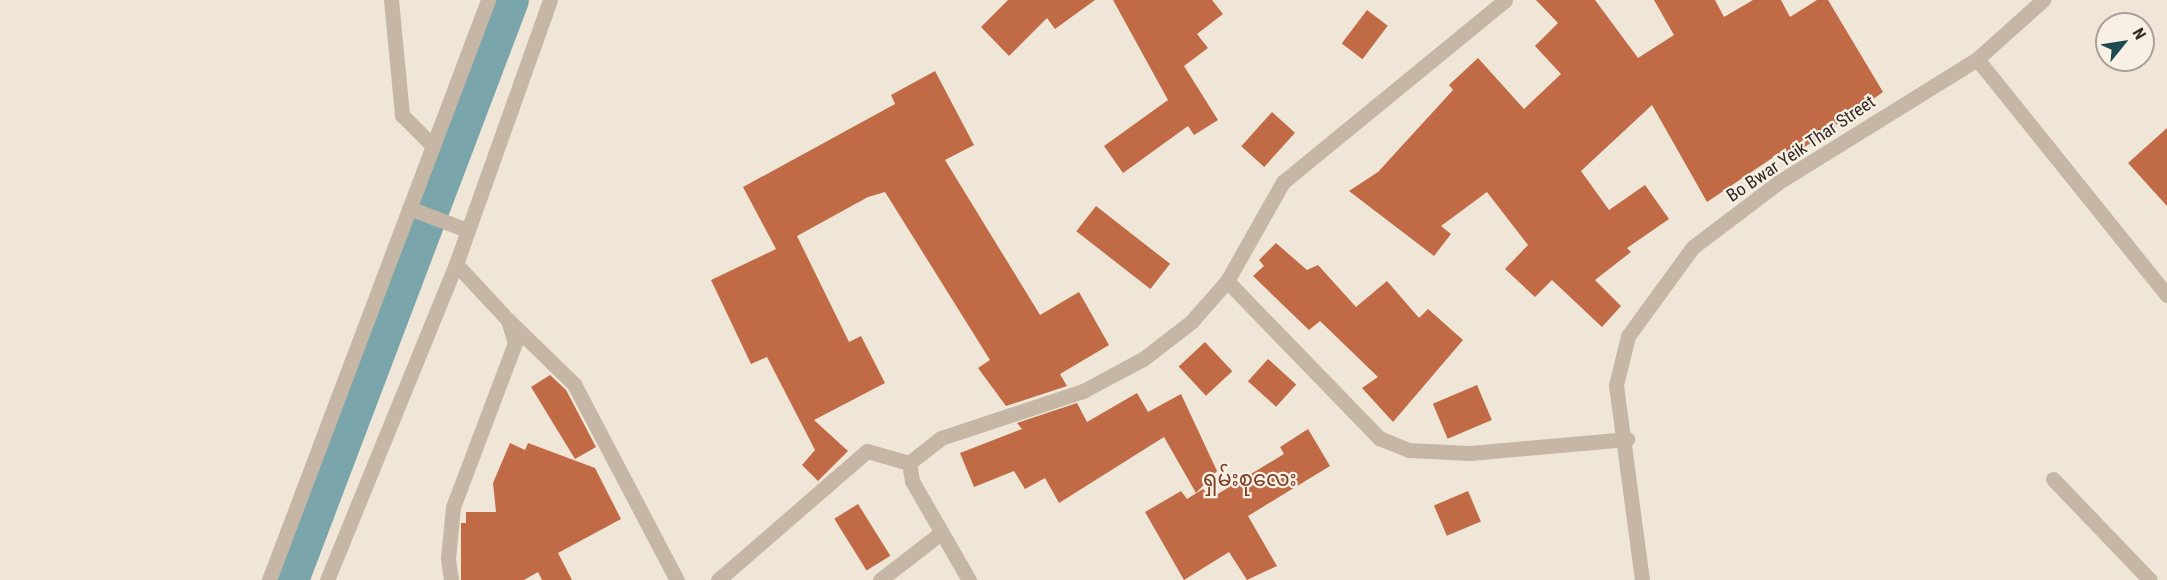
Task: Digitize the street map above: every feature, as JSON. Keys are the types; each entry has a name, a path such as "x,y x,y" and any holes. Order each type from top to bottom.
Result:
{"street":[{"path":"391,0 402,115 433,146"},
{"path":"269,580 488,0"},
{"path":"327,580 456,264 550,0"},
{"path":"909,463 941,438 1083,391 1143,359 1191,322 1227,281 1283,182 1505,0"},
{"name":"Bo Bwar Yeik Thar Street","path":"1642,580 1627,440 1616,385 1628,336 1694,247 1779,182 1977,59 2043,0"},
{"path":"1977,59 2167,296"},
{"path":"410,208 467,230"},
{"path":"456,264 508,320 574,384 677,580"},
{"path":"1227,281 1379,438 1408,450 1470,453 1627,440"},
{"path":"452,580 448,558 453,507 510,361 515,343 508,320"},
{"path":"718,580 867,451 909,463"},
{"path":"909,463 912,481 969,580"},
{"path":"2053,479 2151,580"},
{"path":"880,580 942,532"}],"building":[{"path":"1008,0 1095,0 1055,29 1047,18 1009,56 981,27"},
{"path":"1113,0 1212,0 1223,14 1197,34 1208,48 1184,66 1218,120 1194,135 1188,126 1123,173 1104,146 1168,100"},
{"path":"1536,0 1595,0 1638,58 1674,35 1654,0 1715,0 1724,17 1753,0 1781,0 1790,17 1817,0 1828,0 1883,92 1816,140 1788,157 1784,150 1707,202 1652,105 1581,171 1609,210 1645,185 1669,219 1627,248 1631,252 1595,280 1621,306 1602,327 1552,280 1535,297 1505,269 1528,245 1487,192 1441,226 1451,234 1434,256 1349,191 1378,172 1453,90 1449,85 1478,58 1524,109 1561,74 1535,46 1558,23"},
{"path":"1367,10 1388,26 1362,59 1342,44"},
{"path":"935,71 974,145 945,160 1040,315 1079,292 1109,345 1060,374 1067,386 1006,406 978,368 990,360 885,192 868,197 797,236 849,342 861,336 885,383 814,420 848,451 818,481 802,465 815,450 767,357 751,364 711,280 776,249 743,187 895,104 891,95"},
{"path":"1272,112 1295,133 1264,167 1241,146"},
{"path":"2167,128 2167,206 2128,163"},
{"path":"1096,206 1170,264 1150,289 1076,231"},
{"path":"1276,243 1307,270 1318,265 1356,307 1387,281 1419,318 1428,309 1463,340 1393,422 1362,388 1378,377 1320,321 1309,330 1253,276 1264,266 1259,260"},
{"path":"1205,342 1232,371 1206,396 1179,367"},
{"path":"1268,359 1296,384 1276,407 1248,381"},
{"path":"550,375 566,390 596,447 575,459 531,387"},
{"path":"1477,385 1492,420 1448,439 1433,404"},
{"path":"1137,393 1148,412 1181,394 1217,471 1196,493 1164,437 1059,503 1045,478 1025,489 1014,471 974,487 960,453 1022,429 1017,423 1077,403 1087,422"},
{"path":"1308,429 1330,466 1248,516 1277,566 1247,580 1229,552 1184,580 1145,512 1181,491 1187,499 1203,489 1211,498 1284,454 1280,447"},
{"path":"510,443 525,450 528,443 595,468 621,519 558,553 572,580 542,580 538,572 524,580 461,580 461,523 466,523 466,512 496,512 493,483"},
{"path":"1468,491 1481,521 1447,536 1434,505"},
{"path":"858,504 890,556 867,571 834,519"}],"waterway":[{"path":"292,580 512,0"}],"district":[{"name":"ရှမ်းစုလေး","path":"1250,479"}]}
